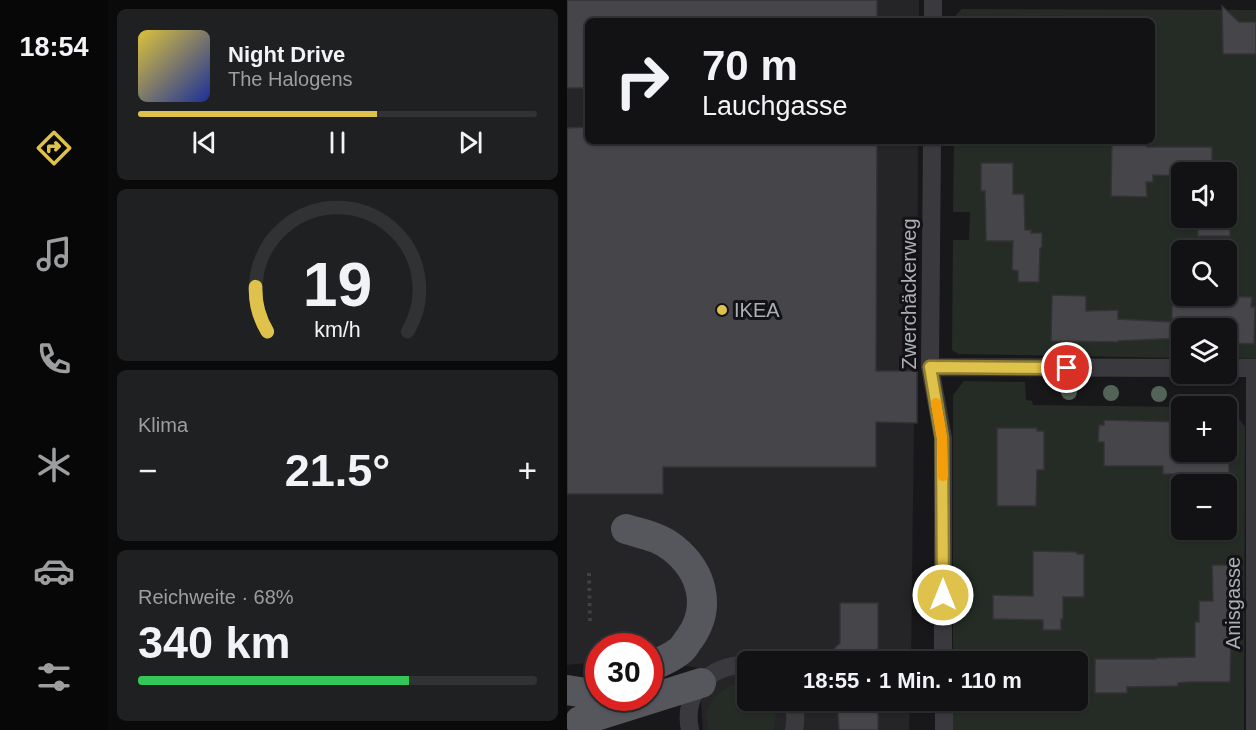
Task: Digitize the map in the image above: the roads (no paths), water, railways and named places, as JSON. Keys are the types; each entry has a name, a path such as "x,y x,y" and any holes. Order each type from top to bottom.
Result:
{"main road":[{"path":"626,530 653,537 673,547 692,567 701,590 702,613 695,630 682,648 663,661"},
{"path":"567,676 585,675"},
{"path":"663,696 701,684"},
{"path":"567,690 585,693"},
{"path":"574,721 610,711"},
{"path":"574,721 624,730"}],"street":[{"path":"933,0 933,18"},
{"name":"Zwerchäckerweg","path":"932,144 930,367 942,438 943,651"},
{"path":"930,367 1171,368"},
{"path":"1237,368 1256,368"},
{"name":"Anisgasse","path":"1255,730 1256,368"},
{"path":"690,730 688,715 694,693 711,674 737,664"},
{"path":"794,711 794,730"},
{"path":"943,711 944,730"}],"place":[{"name":"IKEA","path":"722,310"}]}
